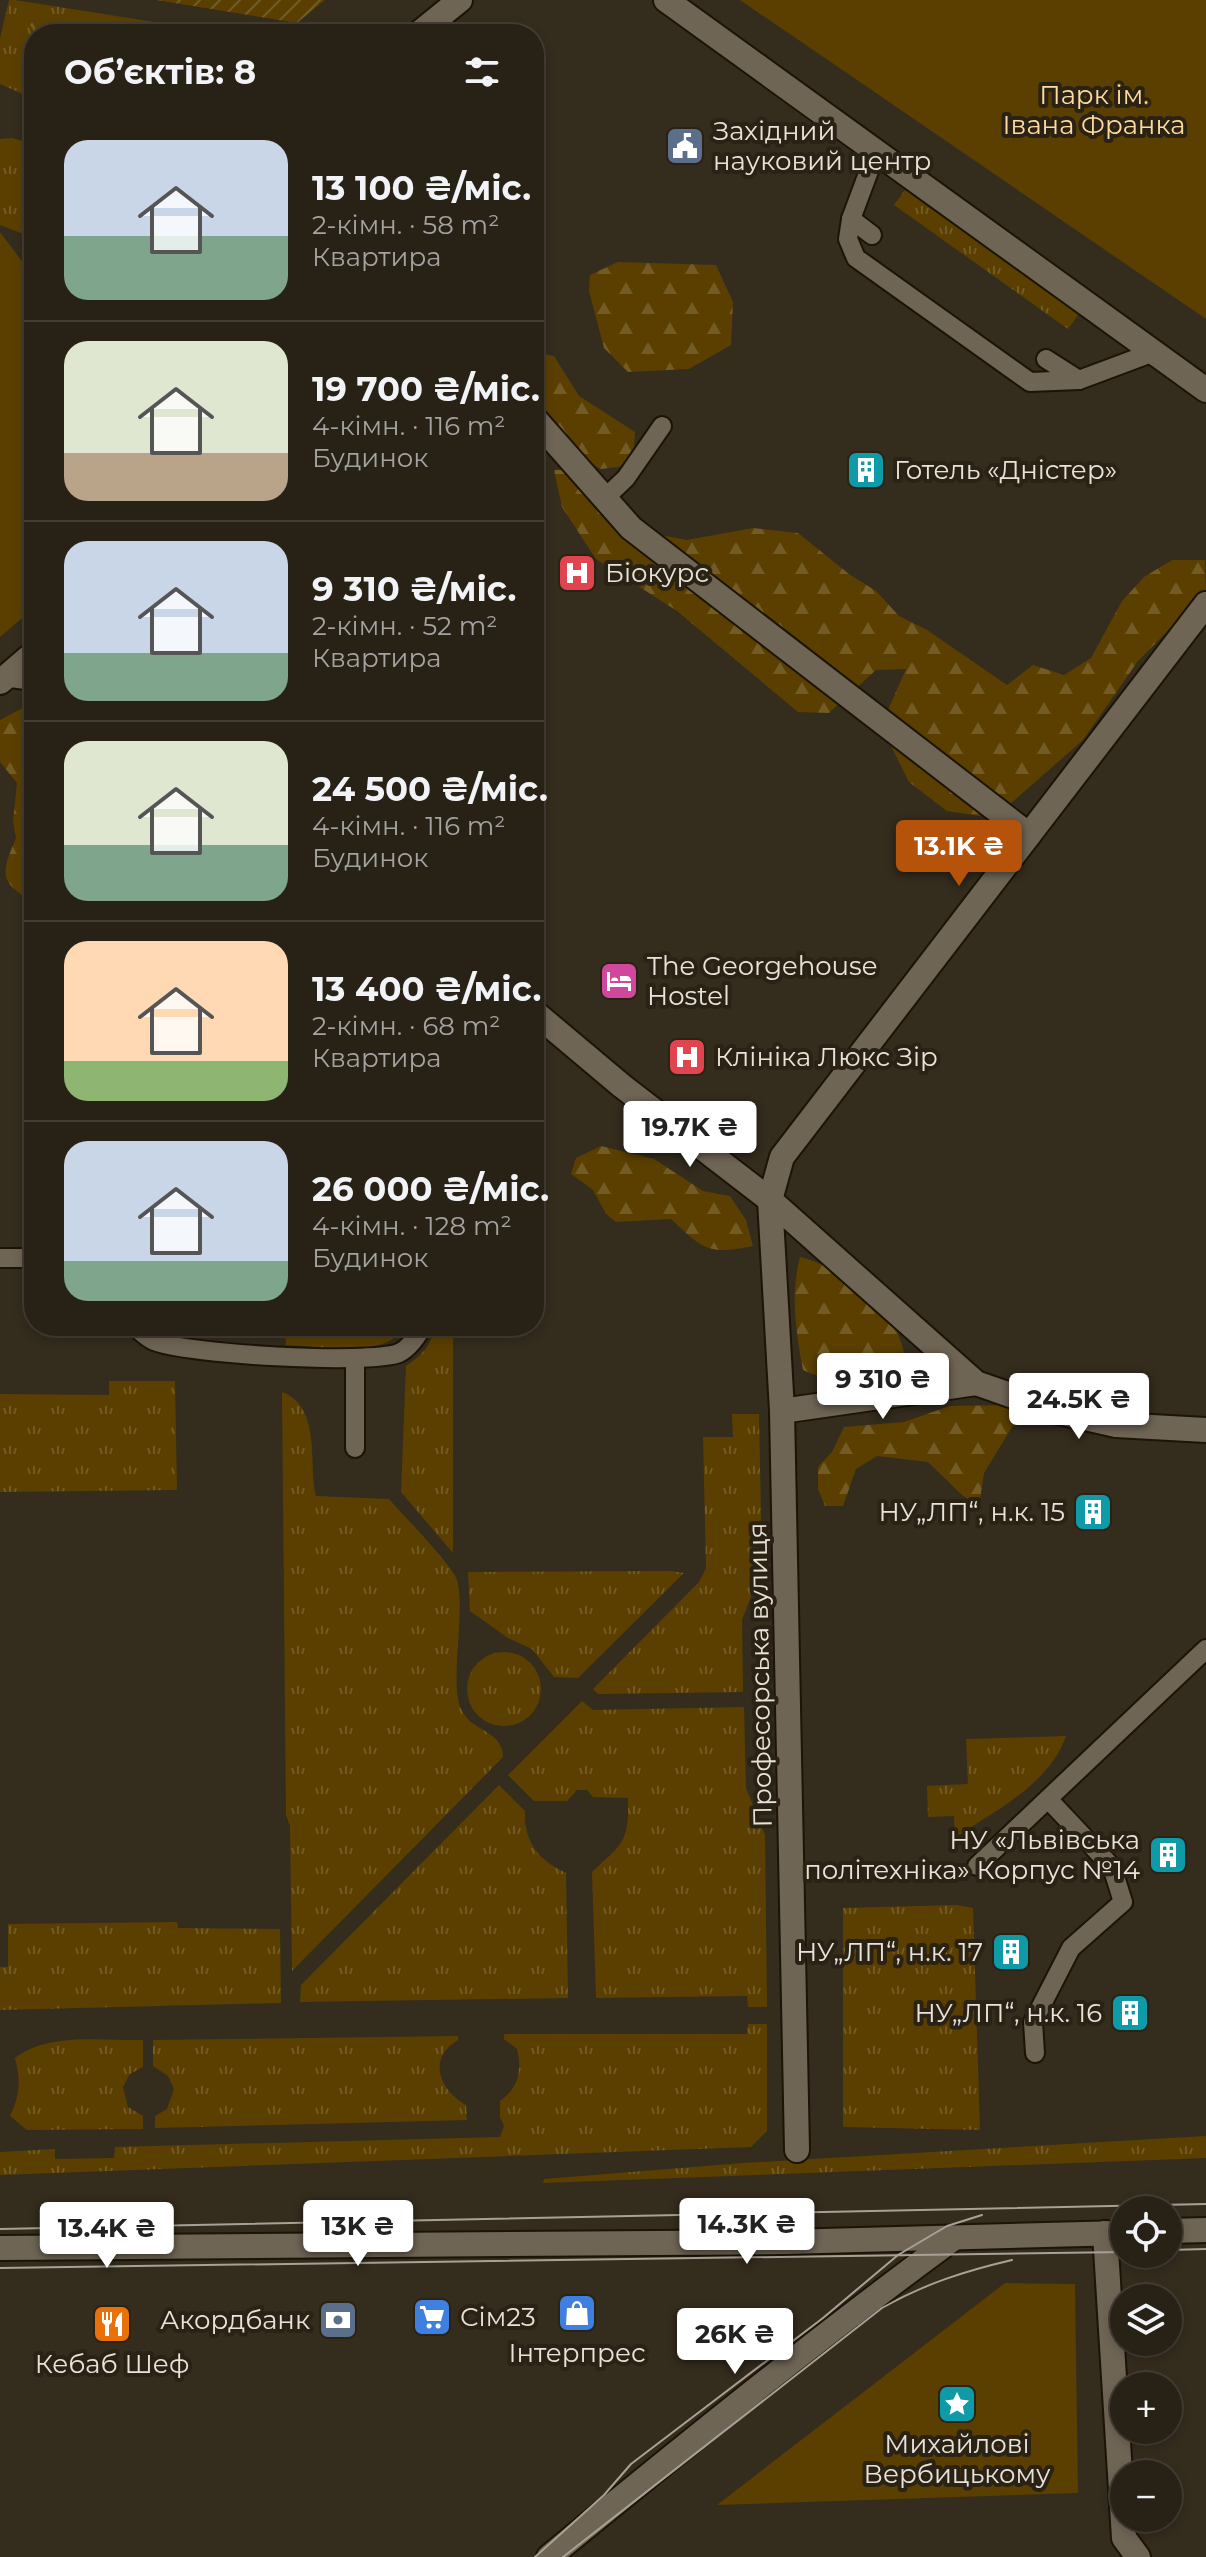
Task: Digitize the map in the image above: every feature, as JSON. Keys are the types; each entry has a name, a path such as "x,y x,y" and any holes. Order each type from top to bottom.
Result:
{"street":[{"path":"430,24 460,0"},
{"path":"666,0 1206,390"},
{"path":"544,430 631,528 1029,835"},
{"name":"Професорська вулиця","path":"797,2150 782,1411 770,1200 782,1157 1206,604"},
{"path":"544,1020 631,1093 770,1200 976,1383 1059,1412 1116,1425 1203,1424"},
{"path":"782,1411 976,1383"},
{"path":"1182,2231 1206,2230"},
{"path":"0,2248 954,2238 1110,2233"},
{"path":"549,2557 679,2450 899,2277 954,2238"},
{"path":"1116,2268 1124,2538 1138,2557"}],"lane":[{"path":"876,152 851,219 848,239 856,258 1030,382 1055,384 1079,380 1154,352"},
{"path":"851,219 872,235"},
{"path":"1046,359 1079,380"},
{"path":"604,499 626,478 662,426"},
{"path":"0,1258 24,1258"},
{"path":"147,1336 154,1341 174,1345 276,1357 355,1359 379,1359 402,1352 414,1336"},
{"path":"355,1359 355,1448"},
{"path":"977,1866 1206,1649"},
{"path":"1035,2053 1033,2022 1071,1948 1123,1902 1112,1867 1048,1799"}],"green space":[{"path":"9,0 167,24 24,24 24,95 0,84 0,38"},
{"path":"156,0 325,0 297,23"},
{"name":"Парк ім. Івана Франка","path":"740,0 1206,0 1206,319"},
{"path":"35,14 114,24 29,24"},
{"path":"0,139 24,140 24,233 0,225"},
{"path":"905,190 1079,314 1068,329 894,205"},
{"path":"0,232 24,264 24,617 0,637"},
{"path":"618,262 716,265 733,302 731,345 689,369 628,372 604,348 589,291 590,275"},
{"path":"544,354 554,356 579,396 635,432 633,465 601,469 544,440"},
{"path":"585,469 655,534 687,540 753,528 798,533 849,574 876,591 899,616 927,630 1007,685 1033,665 1064,675 1091,658 1122,601 1144,577 1172,560 1205,560 1206,592 1138,661 1083,740 1009,805 980,816 947,811 909,782 881,726 906,669 876,670 829,713 798,712 677,611 596,559 562,507 554,470"},
{"path":"24,707 24,895 6,877 7,861 16,838 13,821 17,783 0,762 0,720"},
{"path":"601,1146 654,1159 703,1191 730,1196 746,1220 753,1246 726,1250 708,1248 691,1238 671,1219 616,1222 606,1214 593,1190 571,1174 576,1158"},
{"path":"800,1257 838,1273 875,1302 894,1325 904,1352 881,1368 856,1377 830,1378 803,1370 795,1300"},
{"path":"285,1336 397,1336 367,1348 286,1345"},
{"path":"432,1336 453,1336 453,1553 401,1492 406,1366 417,1358"},
{"path":"109,1381 175,1381 177,1490 0,1492 0,1394 109,1395"},
{"path":"282,1392 295,1399 308,1423 316,1496 389,1499 453,1573 457,1580 460,1610 457,1682 461,1709 466,1717 498,1741 503,1757 292,1971 290,1826 286,1815"},
{"path":"1012,1405 1020,1414 984,1473 979,1506 962,1495 928,1462 877,1456 856,1469 843,1506 825,1506 818,1489 818,1467 832,1452 844,1427 904,1422 950,1406"},
{"path":"732,1414 759,1414 762,1568 742,1620 743,1692 598,1694 593,1689 699,1582 706,1568 703,1437 733,1437"},
{"path":"468,1572 684,1573 578,1678 554,1677 532,1649 508,1638 470,1611"},
{"path":"504,1652 525,1658 535,1668 541,1689 535,1710 525,1720 504,1726 483,1720 473,1710 467,1689 473,1668 483,1658"},
{"path":"582,1701 593,1710 744,1707 746,1788 765,1835 767,2007 748,2007 747,1996 596,1998 592,1872 622,1841 627,1824 628,1798 593,1797 587,1790 577,1790 567,1801 534,1801 508,1775"},
{"path":"1066,1736 1047,1769 1034,1782 955,1838 954,1816 928,1817 927,1786 968,1784 966,1739"},
{"path":"499,1785 525,1811 530,1841 540,1856 566,1873 568,1998 300,2002 301,1985"},
{"path":"957,1905 973,1908 980,2130 843,2127 843,1908"},
{"path":"177,1922 178,1928 280,1929 281,2003 0,2010 0,1967 8,1967 8,1924"},
{"path":"748,2024 767,2024 767,2131 751,2147 0,2175 0,2152 55,2149 55,2159 114,2158 115,2147 500,2137 504,2126 500,2117 500,2101 515,2084 519,2064 517,2049 504,2039 504,2034 747,2034"},
{"path":"458,2036 458,2040 442,2056 440,2074 449,2091 466,2105 467,2120 155,2128 155,2116 167,2109 174,2089 168,2076 153,2066 153,2040"},
{"path":"143,2040 143,2067 130,2074 123,2087 128,2107 143,2116 143,2129 27,2130 10,2116 18,2088 15,2058 29,2050 60,2041"},
{"path":"1206,2136 1206,2158 543,2183 544,2179 743,2163"},
{"path":"1005,2283 1075,2284 1078,2493 717,2505"}],"tram line":[{"path":"0,2229 1206,2204"},
{"path":"535,2557 604,2495 631,2464 823,2318 898,2255 947,2226 982,2215"},
{"path":"1182,2250 1206,2249"},
{"path":"0,2268 1110,2252"},
{"path":"563,2557 882,2308 945,2279 1012,2260"}],"place":[{"name":"Західний науковий центр","path":"685,146"},
{"name":"Готель «Дністер»","path":"866,470"},
{"name":"Біокурс","path":"577,573"},
{"name":"The Georgehouse Hostel","path":"619,981"},
{"name":"Клініка Люкс Зір","path":"687,1057"},
{"name":"НУ„ЛП“, н.к. 15","path":"1093,1512"},
{"name":"НУ «Львівська політехніка» Корпус №14","path":"1168,1855"},
{"name":"НУ„ЛП“, н.к. 17","path":"1011,1952"},
{"name":"НУ„ЛП“, н.к. 16","path":"1130,2013"},
{"name":"Інтерпрес","path":"577,2313"},
{"name":"Сім23","path":"432,2317"},
{"name":"Акордбанк","path":"338,2320"},
{"name":"Кебаб Шеф","path":"112,2324"},
{"name":"Михайлові Вербицькому","path":"957,2404"}]}
